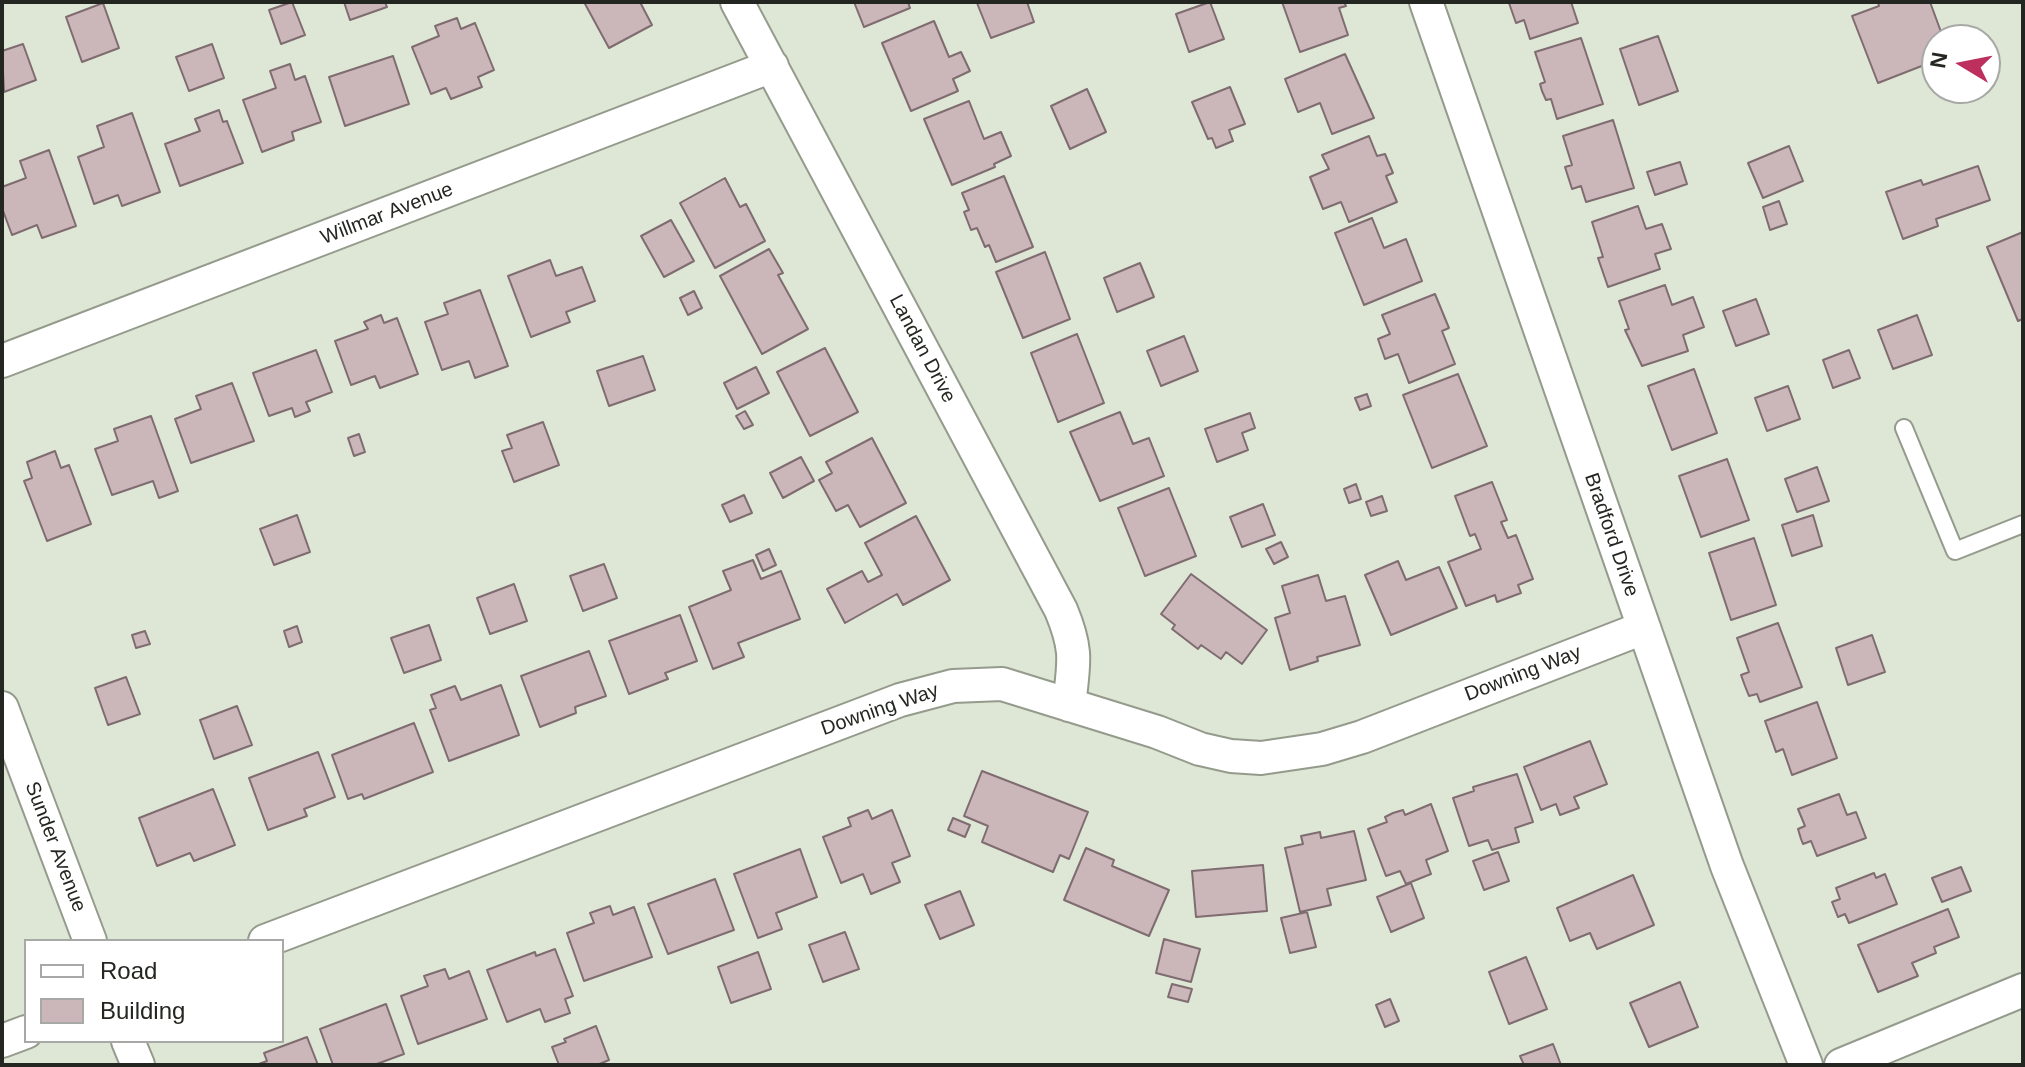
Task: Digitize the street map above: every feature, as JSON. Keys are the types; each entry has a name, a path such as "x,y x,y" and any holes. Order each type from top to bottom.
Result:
{"street":[{"name":"Landan Drive","path":"737,2 1061,610 1075,655 1069,705"},
{"name":"Bradford Drive","path":"1426,2 1727,866 1806,1065"},
{"name":"Willmar Avenue","path":"2,361 772,66"},
{"name":"Downing Way","path":"270,939 900,700 953,686 1002,684 1157,732 1200,749 1231,756 1276,756 1322,749 1362,737 1643,628"},
{"name":"Sunder Avenue","path":"2,708 89,939"},
{"path":"1841,1065 2023,990"},
{"path":"2,1041 24,1033"},
{"path":"129,1043 138,1065"}],"lane":[{"path":"1904,428 1955,551 2023,524"}],"building":[{"path":"292,2 305,35 281,44 269,10"},
{"path":"344,2 385,2 387,7 350,20"},
{"path":"584,2 640,2 652,25 609,48"},
{"path":"854,2 908,2 910,8 864,27"},
{"path":"1027,2 1034,22 991,38 977,3"},
{"path":"1210,2 1224,39 1189,52 1176,14"},
{"path":"1282,2 1344,2 1346,6 1339,8 1348,35 1300,52"},
{"path":"1571,2 1578,23 1530,39 1524,20 1516,23 1509,3"},
{"path":"1878,2 1930,2 1938,24 1921,24 1921,66 1878,83 1852,16 1879,6"},
{"path":"103,3 119,48 82,62 66,17"},
{"path":"457,18 461,29 475,23 494,70 478,77 482,87 451,99 446,88 431,94 412,47 439,36 435,26"},
{"path":"934,21 949,57 961,52 970,71 953,79 958,91 911,111 882,43"},
{"path":"1658,36 1678,91 1639,105 1620,49"},
{"path":"1581,38 1603,104 1557,119 1551,99 1546,100 1542,91 1540,84 1545,82 1535,52"},
{"path":"23,44 36,80 4,92 2,51"},
{"path":"212,44 224,78 189,91 176,57"},
{"path":"1345,54 1374,118 1332,134 1320,103 1298,112 1285,79"},
{"path":"393,56 409,104 345,126 329,77"},
{"path":"290,64 295,80 305,76 321,122 292,132 294,140 262,152 243,100 276,88 270,71"},
{"path":"1230,87 1245,124 1229,130 1233,141 1216,148 1212,138 1208,139 1192,102"},
{"path":"1087,89 1106,132 1070,149 1051,106"},
{"path":"969,101 984,139 1001,132 1011,156 994,164 995,167 952,185 924,119"},
{"path":"219,110 223,122 227,121 243,163 180,186 165,144 200,131 195,119"},
{"path":"132,113 160,192 122,206 118,195 94,204 78,157 104,147 97,126"},
{"path":"1613,120 1634,188 1586,202 1581,186 1572,189 1565,167 1572,165 1563,136"},
{"path":"1369,136 1377,156 1385,154 1393,173 1386,176 1397,202 1349,222 1341,202 1323,209 1310,177 1329,169 1322,155"},
{"path":"1789,146 1803,181 1763,198 1748,163"},
{"path":"49,150 76,226 42,238 37,225 12,235 2,208 2,187 26,178 20,161"},
{"path":"1680,162 1687,184 1655,195 1647,172"},
{"path":"1978,166 1990,200 1936,219 1938,226 1903,239 1886,192 1921,180 1923,185"},
{"path":"1004,176 1033,247 996,262 977,228 971,230 964,212 969,210 962,193"},
{"path":"725,178 740,207 746,204 765,241 715,268 680,203"},
{"path":"1779,201 1787,224 1770,230 1763,207"},
{"path":"1638,206 1646,229 1662,224 1671,249 1655,254 1660,269 1608,287 1598,258 1603,257 1592,222"},
{"path":"1372,218 1384,248 1406,239 1422,281 1364,305 1335,233"},
{"path":"671,220 694,261 664,277 641,236"},
{"path":"2023,232 2023,319 2018,321 1987,247"},
{"path":"769,249 783,273 778,275 808,329 762,354 720,276"},
{"path":"1045,252 1070,319 1023,338 996,272"},
{"path":"550,260 556,276 582,267 595,301 566,312 570,322 531,337 508,276"},
{"path":"1140,263 1154,297 1117,312 1104,278"},
{"path":"1665,285 1672,305 1693,297 1704,327 1683,335 1688,351 1642,366 1625,330 1629,329 1619,301"},
{"path":"480,290 508,366 475,378 469,361 442,370 425,322 448,314 444,303"},
{"path":"694,291 702,308 688,315 680,298"},
{"path":"1435,294 1449,328 1442,331 1455,364 1409,383 1398,354 1385,359 1378,339 1390,334 1382,315"},
{"path":"1756,299 1769,334 1736,346 1723,311"},
{"path":"381,315 384,323 397,318 418,374 380,388 375,376 351,385 335,341 368,329 364,322"},
{"path":"1917,315 1932,355 1893,369 1878,330"},
{"path":"1077,334 1104,403 1058,422 1031,353"},
{"path":"1184,336 1198,371 1161,386 1147,351"},
{"path":"825,348 858,412 810,436 777,372"},
{"path":"316,350 332,392 306,402 310,411 295,417 292,408 269,416 253,373"},
{"path":"1849,350 1860,378 1833,388 1823,360"},
{"path":"643,356 655,390 609,406 597,371"},
{"path":"756,367 769,393 737,409 724,383"},
{"path":"1694,369 1717,433 1672,450 1648,386"},
{"path":"1458,374 1487,446 1432,468 1403,395"},
{"path":"232,383 254,441 191,463 175,419 201,409 196,396"},
{"path":"1788,386 1800,419 1767,431 1755,398"},
{"path":"1367,394 1371,406 1360,410 1355,398"},
{"path":"745,411 753,425 744,429 736,416"},
{"path":"1120,412 1133,444 1149,438 1164,476 1100,501 1070,432"},
{"path":"1250,413 1255,428 1242,433 1248,450 1217,462 1205,429"},
{"path":"151,416 178,491 159,498 153,481 112,495 95,449 118,441 114,429"},
{"path":"543,422 559,465 514,482 502,451 512,448 507,435"},
{"path":"359,434 365,452 354,456 348,438"},
{"path":"872,438 906,503 860,527 848,505 836,511 819,480 832,473 826,462"},
{"path":"55,451 61,468 69,465 91,524 47,541 24,481 32,478 27,462"},
{"path":"801,457 814,481 783,498 770,473"},
{"path":"1727,459 1749,520 1701,537 1679,476"},
{"path":"1817,467 1829,501 1797,512 1785,479"},
{"path":"1492,482 1507,520 1501,522 1508,538 1516,535 1533,579 1518,585 1521,593 1497,602 1495,595 1466,606 1448,562 1481,549 1475,534 1470,536 1455,496"},
{"path":"1356,484 1361,499 1349,503 1344,489"},
{"path":"1169,488 1196,556 1145,576 1118,508"},
{"path":"744,495 752,513 730,522 722,505"},
{"path":"1382,496 1387,511 1371,516 1366,502"},
{"path":"1263,504 1275,535 1242,547 1230,517"},
{"path":"297,515 310,552 274,565 260,529"},
{"path":"1813,515 1822,546 1792,556 1782,525"},
{"path":"916,516 950,580 903,605 897,594 845,623 827,589 862,571 868,582 882,575 865,543"},
{"path":"1754,538 1776,605 1731,620 1709,553"},
{"path":"1281,542 1288,557 1274,564 1266,549"},
{"path":"769,549 776,565 763,571 756,555"},
{"path":"753,560 761,579 781,571 800,619 738,643 744,657 713,669 689,607 731,590 723,571"},
{"path":"1398,561 1406,580 1439,567 1457,608 1391,635 1365,575"},
{"path":"604,564 617,598 583,611 570,576"},
{"path":"1191,574 1267,630 1242,664 1226,652 1221,659 1201,645 1198,649 1172,629 1175,625 1161,614"},
{"path":"1318,575 1326,601 1345,596 1360,645 1317,657 1318,661 1290,670 1275,618 1290,613 1282,586"},
{"path":"514,584 527,621 490,634 477,598"},
{"path":"680,615 697,661 665,673 668,679 629,694 609,641"},
{"path":"1778,623 1802,687 1760,702 1757,694 1749,696 1741,675 1749,672 1737,638"},
{"path":"429,625 441,660 404,673 391,638"},
{"path":"297,626 302,642 289,647 284,631"},
{"path":"145,631 150,644 136,648 132,635"},
{"path":"1872,635 1885,672 1848,685 1836,648"},
{"path":"589,651 606,696 575,707 576,713 540,727 521,676"},
{"path":"126,677 140,714 108,725 95,688"},
{"path":"501,685 519,735 449,761 430,710 436,708 431,695 455,686 461,700"},
{"path":"1817,702 1837,758 1792,775 1783,749 1776,752 1765,721"},
{"path":"237,706 252,745 214,759 200,720"},
{"path":"414,723 433,772 364,799 362,794 348,799 332,755"},
{"path":"1590,741 1607,784 1574,797 1579,808 1560,815 1556,804 1541,810 1524,767"},
{"path":"318,752 335,797 304,809 307,816 268,830 249,778"},
{"path":"982,771 1088,812 1069,859 1060,855 1053,872 982,842 988,826 964,816"},
{"path":"1517,774 1533,822 1515,828 1519,842 1492,850 1488,840 1469,846 1453,798 1474,791 1473,787"},
{"path":"213,789 235,845 194,861 190,853 157,866 139,818"},
{"path":"1839,794 1847,815 1856,812 1866,838 1817,856 1811,841 1803,844 1798,829 1805,826 1798,809"},
{"path":"1431,804 1448,851 1426,860 1431,874 1406,884 1400,871 1386,876 1368,829 1387,822 1385,817 1393,813 1403,810 1405,815"},
{"path":"868,810 872,819 892,810 910,856 892,863 900,882 871,894 863,874 841,883 823,837 851,826 848,818"},
{"path":"953,818 970,825 965,837 948,830"},
{"path":"1354,831 1366,880 1327,889 1331,905 1300,912 1285,848 1303,844 1301,836 1320,832 1321,838"},
{"path":"1086,848 1114,860 1112,866 1169,890 1149,936 1064,900"},
{"path":"800,849 817,897 776,913 782,929 758,938 734,874"},
{"path":"1498,852 1509,881 1484,890 1473,861"},
{"path":"1263,865 1267,911 1196,917 1192,871"},
{"path":"1961,867 1971,891 1942,902 1932,878"},
{"path":"1874,873 1876,878 1885,874 1897,904 1849,923 1845,914 1838,917 1832,902 1840,899 1836,888"},
{"path":"1633,875 1654,925 1597,949 1590,933 1570,941 1557,908"},
{"path":"715,879 734,930 668,954 648,904"},
{"path":"1411,883 1424,918 1391,932 1377,897"},
{"path":"960,891 974,925 940,939 925,905"},
{"path":"610,906 613,915 634,907 652,957 584,981 567,933 594,923 590,913"},
{"path":"1948,909 1959,937 1934,947 1936,953 1912,963 1918,976 1878,992 1858,945"},
{"path":"1307,912 1316,947 1290,953 1281,918"},
{"path":"845,932 859,969 823,982 809,945"},
{"path":"1164,939 1200,949 1191,982 1156,973"},
{"path":"555,949 573,996 565,999 570,1013 545,1022 540,1009 507,1022 487,970 535,952 536,956"},
{"path":"758,952 771,989 731,1003 718,967"},
{"path":"1526,957 1547,1009 1509,1024 1489,972"},
{"path":"445,969 449,979 469,971 487,1019 418,1044 401,996 428,986 424,976"},
{"path":"1680,982 1698,1027 1649,1047 1630,1003"},
{"path":"1172,984 1192,989 1188,1002 1168,997"},
{"path":"1390,999 1399,1021 1385,1027 1376,1005"},
{"path":"386,1004 404,1054 374,1065 333,1065 320,1029"},
{"path":"596,1026 609,1060 597,1065 559,1065 552,1047"},
{"path":"307,1037 318,1065 256,1065 267,1061 264,1053"},
{"path":"1553,1044 1561,1065 1524,1065 1520,1056"}]}
